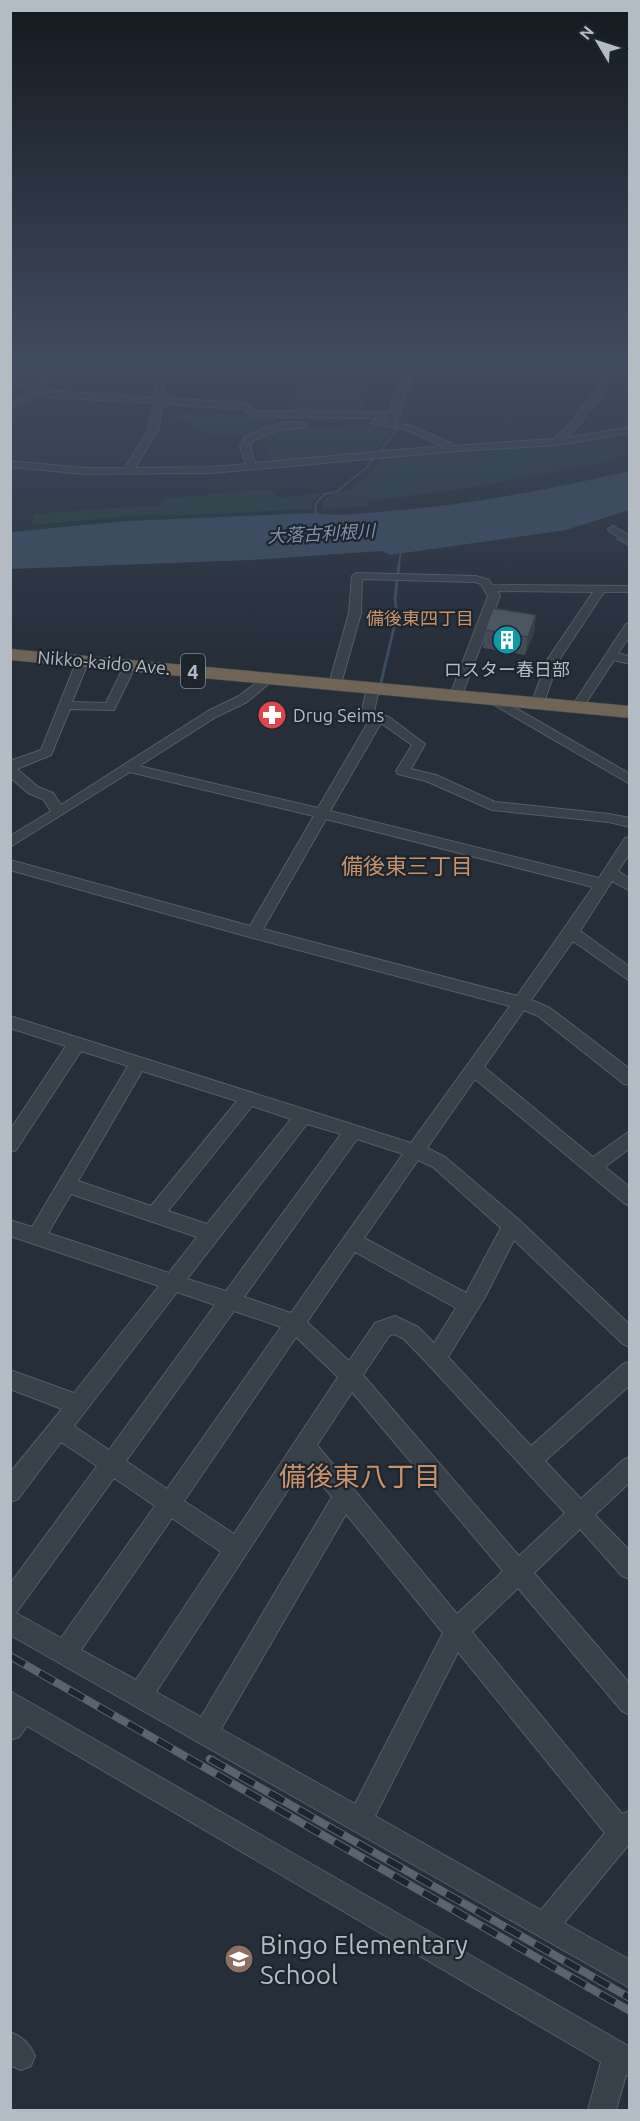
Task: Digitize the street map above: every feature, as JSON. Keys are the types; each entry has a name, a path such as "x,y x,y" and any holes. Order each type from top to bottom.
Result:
{"highway":[{"name":"Nikko-kaido Ave.","path":"10,654 630,712"}],"street":[{"path":"128,471 135,460"},
{"path":"249,460 251,466"},
{"path":"10,464 85,471 211,470 320,460"},
{"path":"613,530 628,539"},
{"path":"335,684 355,613 357,576 476,579 485,582 494,596 456,695"},
{"path":"490,588 630,590"},
{"path":"538,702 553,660 601,589"},
{"path":"578,706 630,626"},
{"path":"611,655 630,660"},
{"path":"58,811 48,796 33,790 10,769 14,764 46,752 83,660"},
{"path":"65,705 110,707 130,665"},
{"path":"10,843 212,714 243,699 269,677"},
{"path":"381,689 367,714 385,720 419,744 403,771 431,778 492,806 609,818 630,823"},
{"path":"493,699 594,761 630,780"},
{"path":"253,933 378,717"},
{"path":"129,768 322,815 606,878 630,886"},
{"path":"65,1653 415,1151 522,1003 630,841"},
{"path":"606,878 630,860"},
{"path":"10,865 253,933 522,1003 544,1012 630,1079"},
{"path":"571,932 630,975"},
{"path":"10,1022 415,1151 439,1162 512,1226 630,1338"},
{"path":"10,1145 77,1043"},
{"path":"36,1237 139,1062"},
{"path":"474,1069 630,1198"},
{"path":"154,1215 249,1098"},
{"path":"10,1491 304,1115"},
{"path":"10,1604 353,1131"},
{"path":"592,1167 630,1138"},
{"path":"66,1185 212,1234"},
{"path":"436,1358 469,1305 512,1226"},
{"path":"10,1228 295,1323 350,1375 517,1574 630,1703"},
{"path":"352,1241 469,1305"},
{"path":"140,1695 350,1375 382,1329 395,1325 411,1333 436,1358 630,1568"},
{"path":"530,1461 630,1371"},
{"path":"10,1378 78,1405"},
{"path":"59,1428 236,1549"},
{"path":"303,1446 456,1631 625,1827 544,1926"},
{"path":"360,1820 456,1631 630,1467"},
{"path":"206,1732 345,1496"},
{"path":"10,1622 630,1975"},
{"path":"15,1714 624,2059 602,2110"}],"shaded area":[{"path":"381,460 617,460 474,487 371,501 361,496 369,501 370,506 322,509 322,503 330,495 349,490 370,473"},
{"path":"269,489 279,498 323,493 312,502 313,509 146,515 32,525 33,514 160,505 164,499"}],"water":[{"name":"大落古利根川","path":"629,471 629,510 566,530 390,555 382,551 251,560 11,569 11,532 127,521 315,513 343,515 419,508 510,496"}],"building":[{"path":"493,608 536,615 528,637 485,630"}],"waterway":[{"name":"大落古利根川","path":"315,517 316,503 325,494 336,492 373,460"},
{"path":"617,539 630,546"},
{"path":"399,565 401,550"},
{"path":"378,695 397,615 395,599 399,564"}],"railway":[{"path":"10,1656 630,2011"},
{"path":"210,1759 630,1998"}],"place":[{"name":"ロスター春日部","path":"507,640"},
{"name":"Drug Seims","path":"272,715"},
{"name":"Bingo Elementary School","path":"239,1959"}],"district":[{"name":"備後東四丁目","path":"420,618"},
{"name":"備後東三丁目","path":"407,865"},
{"name":"備後東八丁目","path":"360,1476"}]}
